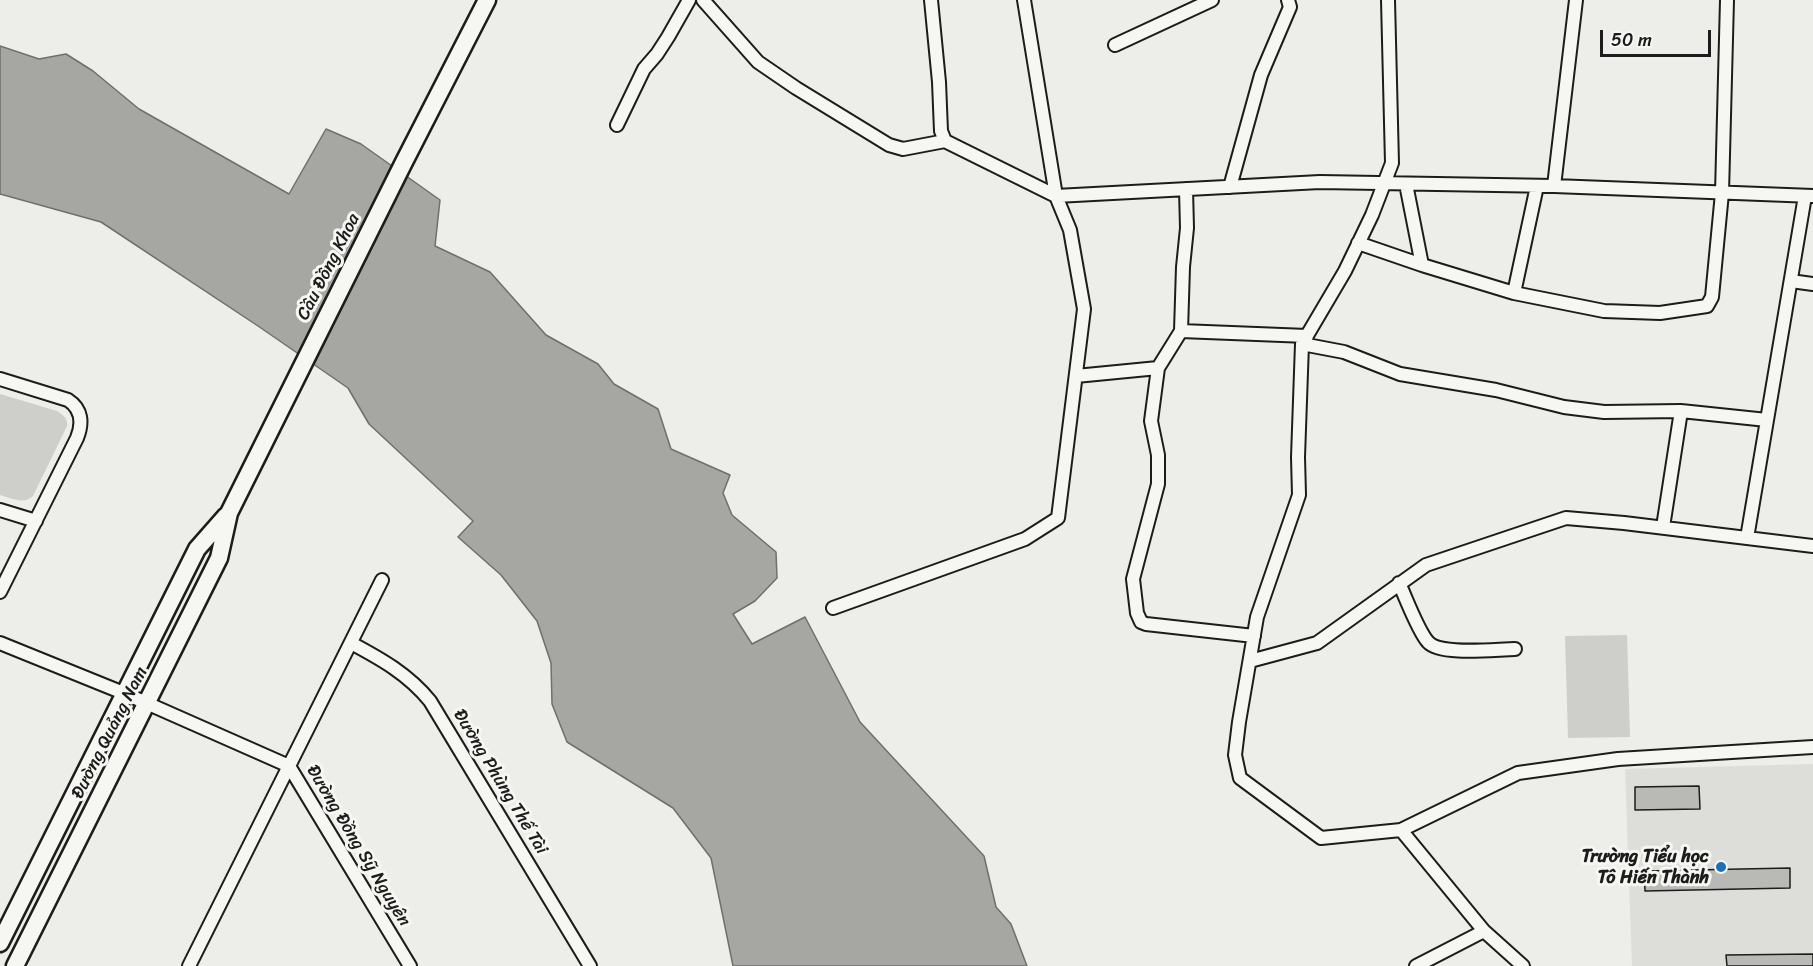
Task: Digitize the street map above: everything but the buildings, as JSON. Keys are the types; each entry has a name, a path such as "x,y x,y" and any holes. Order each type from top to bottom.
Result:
{"main road":[{"name":"Cầu Đồng Khoa","path":"291,388 487,0"},
{"name":"Đường Quảng Nam","path":"15,966 219,558 229,513 291,388"},
{"name":"Đường Quảng Nam","path":"0,943 197,549 229,513"}],"street":[{"path":"617,125 644,69 663,46 689,0"},
{"path":"703,0 758,62 889,145 903,149 945,141 1056,196 1320,182 1554,186 1809,196 1791,281 1747,538"},
{"path":"931,0 941,131 945,141"},
{"path":"833,608 1025,539 1058,518 1084,309 1070,230 1056,196 1024,0"},
{"path":"1114,45 1212,0"},
{"path":"1230,187 1261,75 1290,7 1288,0"},
{"path":"1388,0 1392,164 1345,271 1304,340 1298,457 1299,495 1261,607 1254,636 1235,755 1240,778 1321,838 1401,830 1518,772 1618,759 1813,747"},
{"path":"1554,186 1576,0"},
{"path":"1358,243 1422,266 1514,293 1621,312 1660,313 1707,306 1712,297 1722,193 1727,0"},
{"path":"1406,184 1422,266"},
{"path":"1514,293 1537,186"},
{"path":"1186,189 1187,228 1181,332 1158,368 1151,421 1158,455 1158,484 1134,569 1133,588 1138,618 1146,624 1254,636"},
{"path":"1791,281 1813,284"},
{"path":"1181,332 1304,340 1350,354 1400,374 1476,386 1564,407 1604,412 1681,411 1767,420"},
{"path":"1076,376 1158,368"},
{"path":"0,379 75,404 79,412 80,429 0,592"},
{"path":"1663,527 1681,411"},
{"path":"0,510 36,521"},
{"path":"1250,661 1317,643 1426,565 1566,518 1663,527 1813,546"},
{"path":"189,966 382,580"},
{"path":"1399,583 1424,636 1434,646 1452,650 1515,649"},
{"name":"Đường Đồng Sỹ Nguyên","path":"0,643 126,694 289,766 410,966"},
{"name":"Đường Phùng Thế Tài","path":"351,643 397,669 430,701 590,966"},
{"path":"1401,830 1484,931 1523,966"},
{"path":"1416,966 1484,931"}],"shaded area":[{"path":"0,46 39,59 66,54 93,71 139,109 289,194 326,129 361,144 440,200 435,246 490,272 546,335 598,364 614,384 658,409 671,449 730,475 723,493 732,515 776,552 777,578 755,601 733,614 752,644 805,617 860,722 984,856 996,907 1011,924 1027,966 733,966 711,858 673,808 567,742 552,704 551,663 537,621 501,575 458,537 473,521 369,424 348,388 101,222 0,194"},
{"path":"0,394 57,411 67,421 67,426 33,496 26,500 0,495"},
{"path":"1627,635 1630,737 1568,738 1565,636"},
{"name":"Trường Tiểu học Tô Hiến Thành","path":"1813,764 1813,966 1632,966 1625,769"}],"place":[{"name":"Trường Tiểu học Tô Hiến Thành","path":"1721,867"}]}
